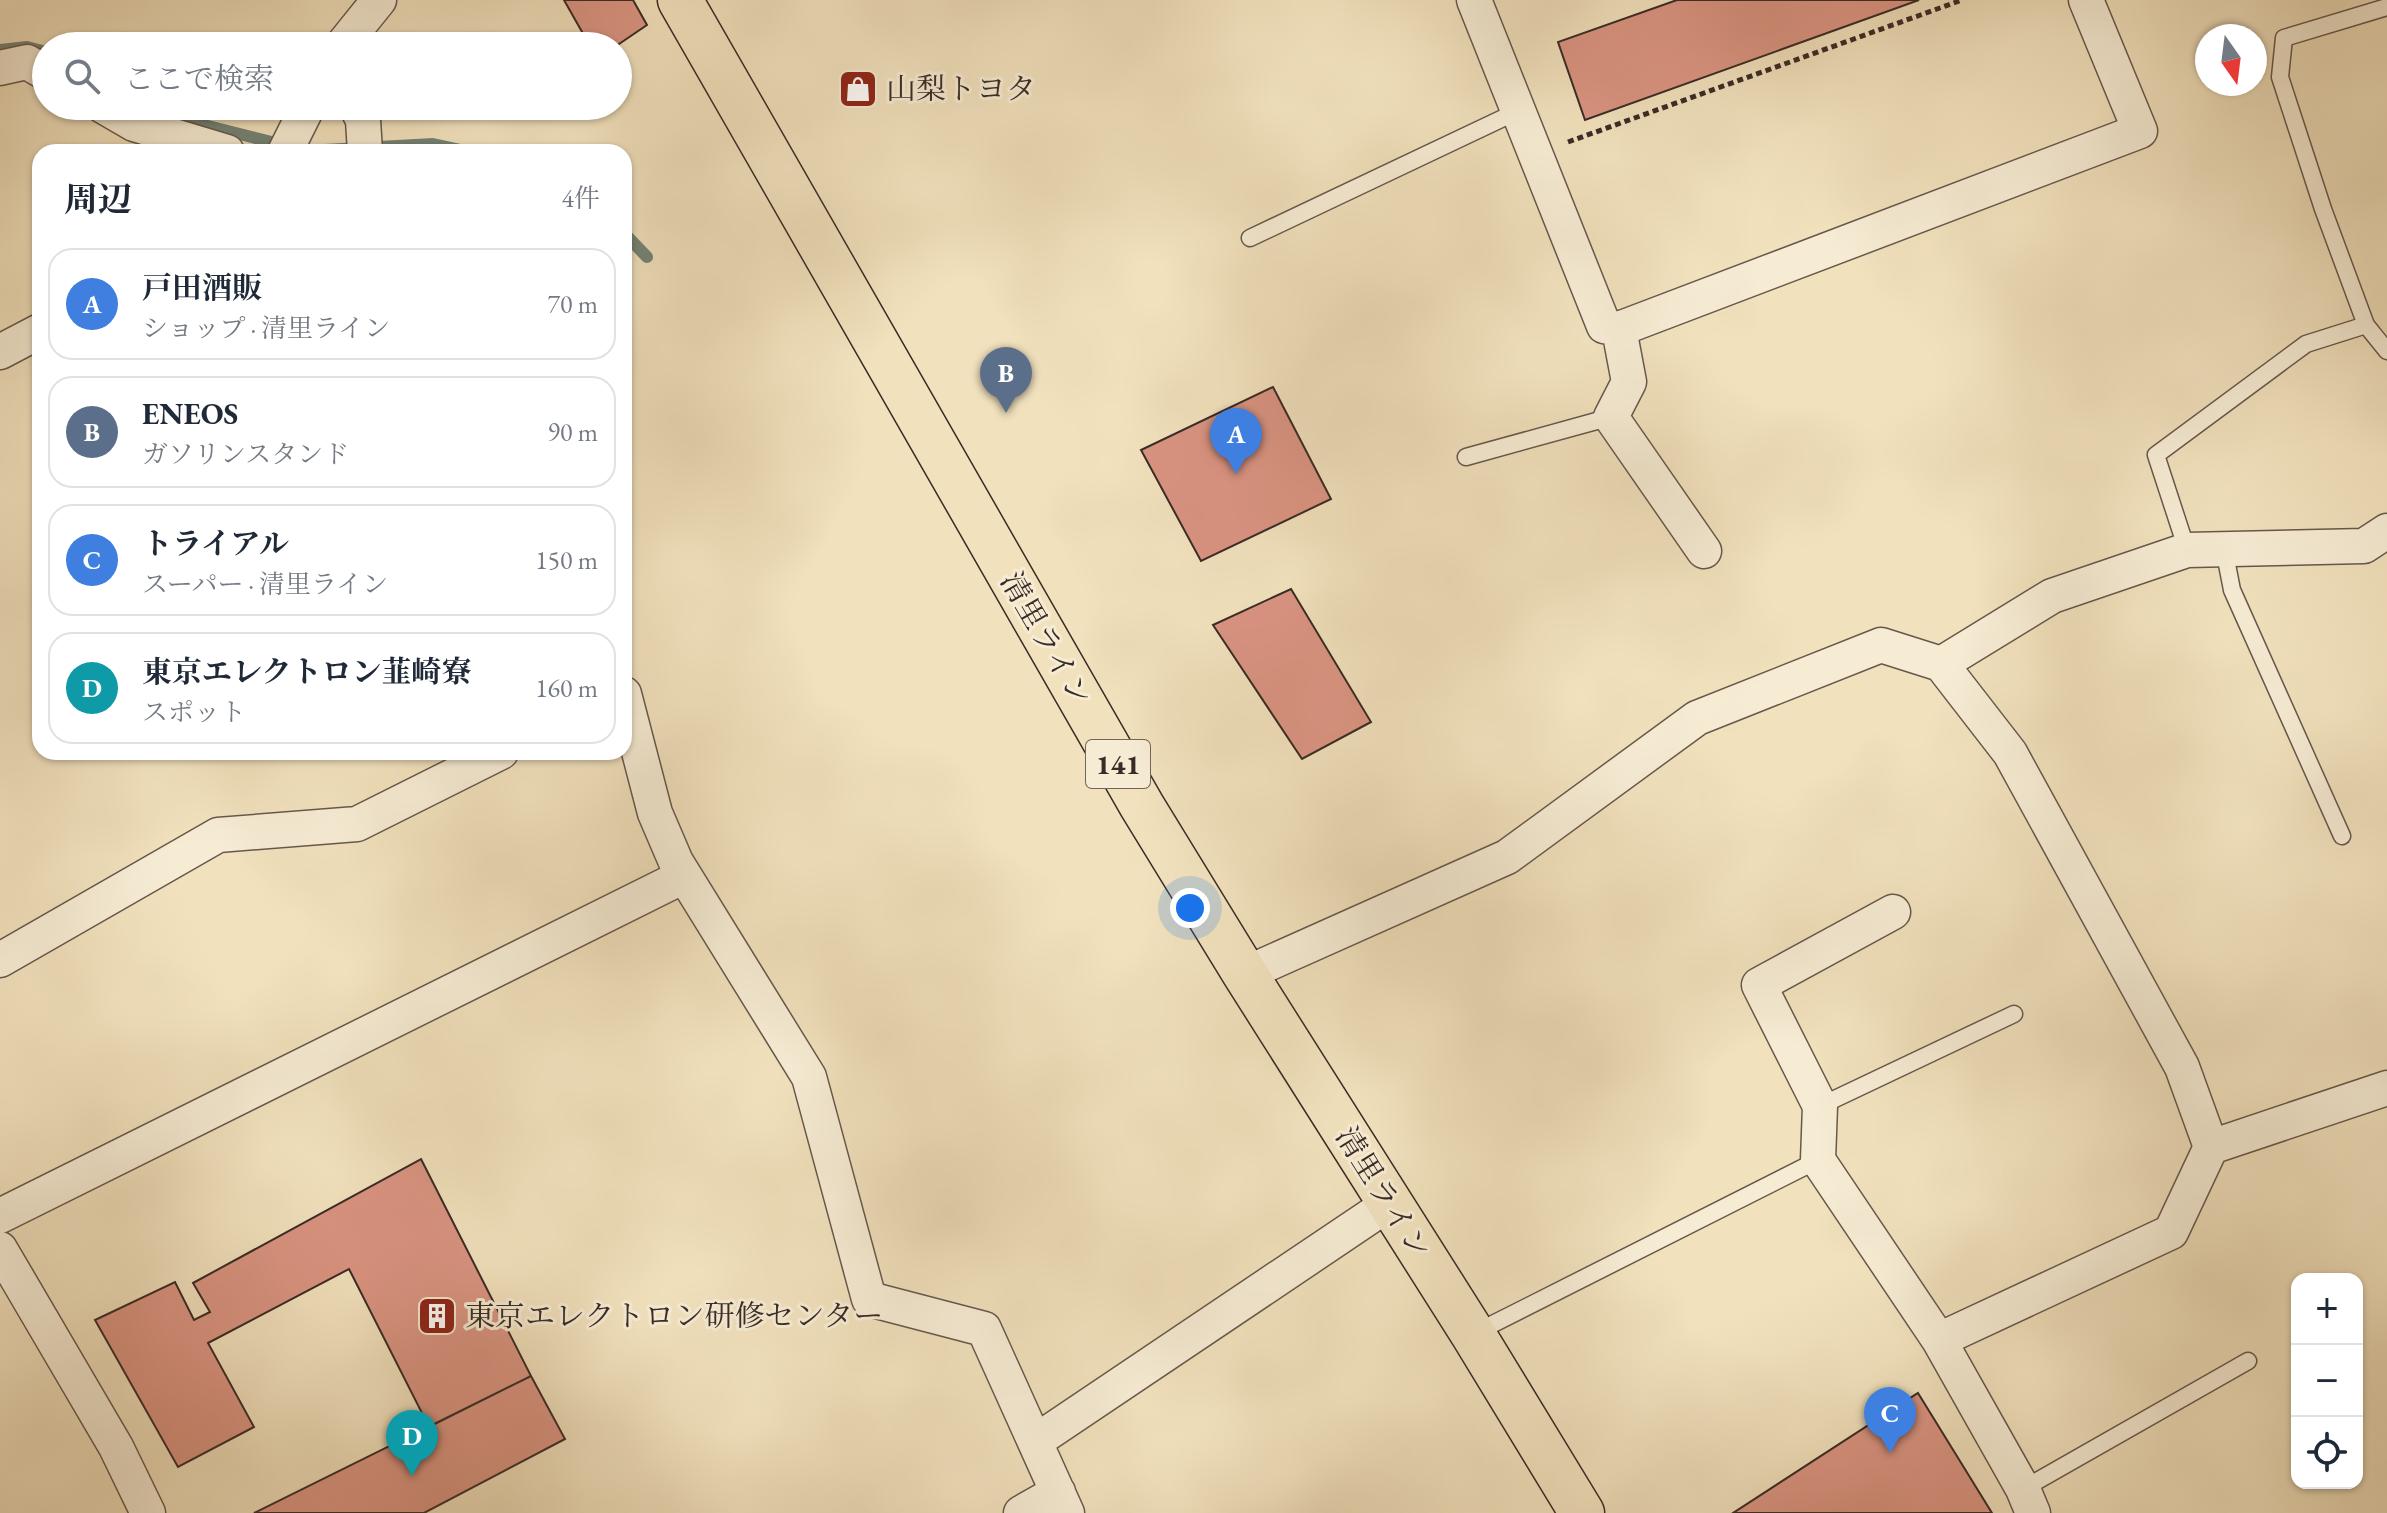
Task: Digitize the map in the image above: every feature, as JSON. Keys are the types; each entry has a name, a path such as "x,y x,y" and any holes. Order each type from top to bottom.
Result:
{"highway":[{"name":"清里ライン","path":"680,0 1142,806 1582,1513"}],"street":[{"path":"353,32 379,0"},
{"path":"1474,0 1604,326 1619,329 2140,131 2086,0"},
{"path":"0,68 27,62 32,65"},
{"path":"127,120 200,144"},
{"path":"289,144 301,120"},
{"path":"363,120 364,144"},
{"path":"1619,329 1629,382 1611,417 1704,551"},
{"path":"0,352 32,335"},
{"path":"1941,664 2052,596 2187,550 2364,546 2387,531"},
{"path":"1245,974 1507,857 1697,718 1881,645 1941,664 2010,753 2182,1067 2211,1147 2171,1232 1939,1340"},
{"path":"632,725 655,813 684,876 809,1077 869,1299 984,1329 1063,1502 1021,1513"},
{"path":"0,960 218,835 357,824 485,760"},
{"path":"0,1216 684,876"},
{"path":"1893,912 1759,985 1820,1106 1818,1160 1939,1340 2028,1501"},
{"path":"2211,1147 2387,1088"},
{"path":"1036,1441 1390,1203"},
{"path":"0,1249 116,1447 148,1513"}],"lane":[{"path":"2387,7 2284,38 2280,77 2323,209 2366,325 2387,351"},
{"path":"1250,238 1518,111"},
{"path":"2187,550 2156,455 2306,344 2366,325"},
{"path":"1466,457 1611,417"},
{"path":"2224,549 2232,590 2342,836"},
{"path":"1820,1106 2014,1014"},
{"path":"1473,1334 1818,1160"},
{"path":"2028,1501 2248,1361"}],"path":[{"path":"1536,154 1962,0"}],"building":[{"path":"564,0 633,0 647,25 632,35 632,32 582,32"},
{"path":"1677,0 1919,0 1585,120 1558,42"},
{"path":"1273,387 1331,499 1201,561 1141,450"},
{"path":"1291,589 1371,722 1302,759 1213,625"},
{"name":"東京エレクトロン研修センター","path":"421,1159 531,1376 429,1427 349,1269 208,1343 254,1427 178,1467 95,1320 175,1282 194,1320 210,1312 193,1283"},
{"path":"531,1376 565,1439 424,1513 254,1513"},
{"path":"1918,1393 1992,1513 1733,1513"}],"waterway":[{"path":"0,50 32,48"},
{"path":"184,120 279,144"},
{"path":"632,241 647,257"}],"place":[{"name":"山梨トヨタ","path":"858,89"},
{"name":"ENEOS","path":"1006,413"},
{"name":"戸田酒販","path":"1236,474"},
{"name":"東京エレクトロン研修センター","path":"437,1316"},
{"name":"トライアル","path":"1890,1453"},
{"name":"東京エレクトロン韮崎寮","path":"412,1476"}]}
